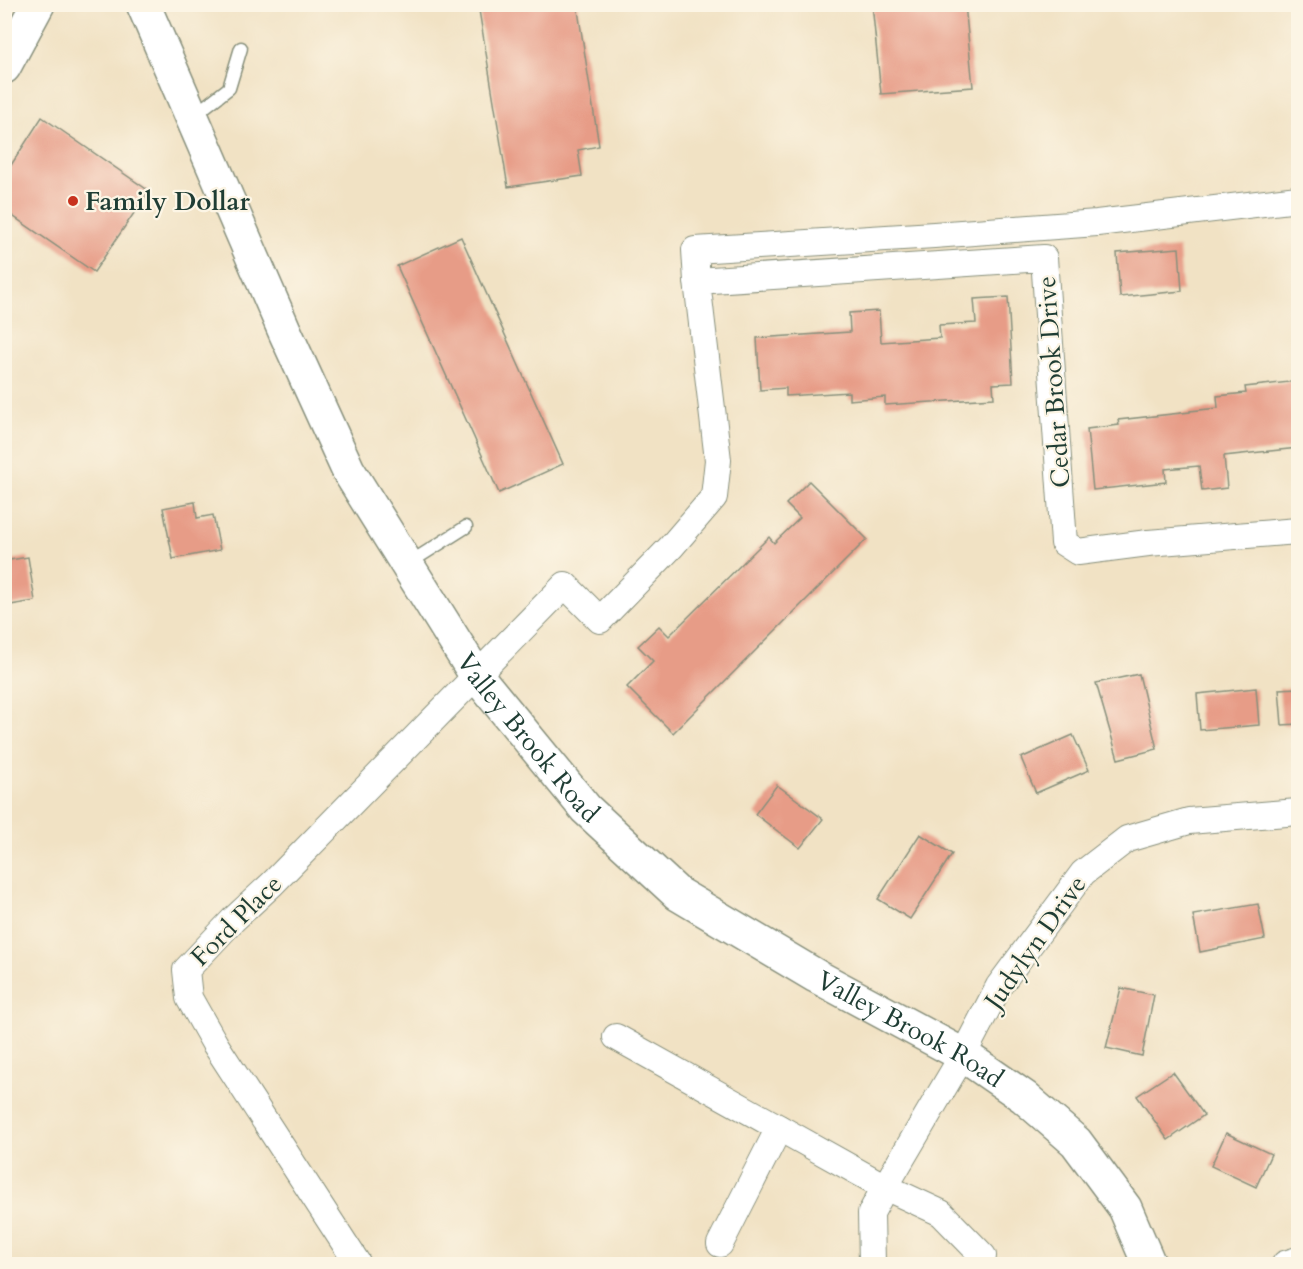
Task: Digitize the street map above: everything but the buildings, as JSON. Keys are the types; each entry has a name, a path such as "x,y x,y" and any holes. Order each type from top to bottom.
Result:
{"main road":[{"path":"4,67 38,4"},
{"name":"Valley Brook Road","path":"143,4 285,332 348,470 476,675 586,809 678,894 816,976 963,1055 1024,1097 1076,1142 1125,1208 1149,1264"}],"street":[{"path":"476,675 565,585 600,620 671,547 714,497 718,460 696,281 695,250 934,236 1097,223 1299,199"},
{"path":"1044,227 1044,258"},
{"name":"Cedar Brook Drive","path":"696,281 1044,258 1064,543 1078,552 1148,543 1299,531"},
{"name":"Ford Place","path":"358,1264 215,1044 189,998 186,970 476,675"},
{"name":"Judylyn Drive","path":"872,1264 871,1213 885,1186 963,1055 999,986 1083,873 1126,839 1188,821 1299,812"},
{"path":"616,1037 885,1186 941,1213 983,1256"},
{"path":"720,1244 779,1128"},
{"path":"1285,1264 1299,1260"}],"lane":[{"path":"192,116 229,88 241,48"},
{"path":"407,564 466,527"}],"place":[{"name":"Family Dollar","path":"73,201"}]}
